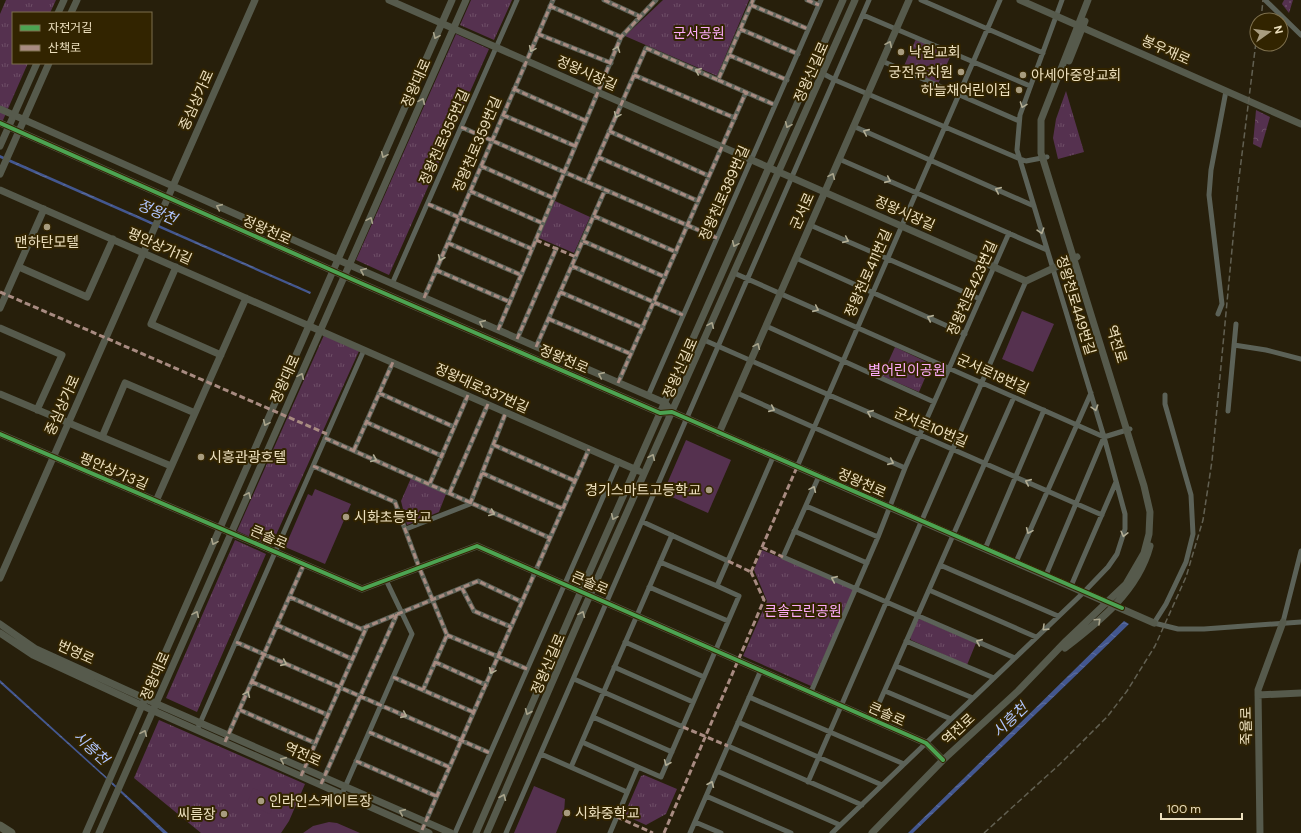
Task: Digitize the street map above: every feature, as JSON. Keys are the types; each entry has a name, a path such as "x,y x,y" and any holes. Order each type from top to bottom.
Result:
{"highway":[{"path":"0,826 11,833"}],"street":[{"path":"58,12 64,0"},
{"path":"71,12 77,0"},
{"name":"중심상가로","path":"0,578 254,0"},
{"name":"정왕시장길","path":"389,0 1026,281"},
{"name":"정왕대로","path":"86,833 452,0"},
{"name":"정왕대로","path":"99,833 466,0"},
{"name":"정왕천로355번길","path":"392,284 517,0"},
{"name":"정왕천로359번길","path":"424,298 553,0"},
{"path":"604,0 639,16"},
{"path":"498,330 622,37 639,16 656,0"},
{"path":"807,0 820,3"},
{"name":"정왕신길로","path":"476,833 843,0"},
{"name":"정왕신길로","path":"487,833 590,596 855,0"},
{"path":"506,833 608,603 686,419 869,0"},
{"name":"군서로","path":"719,433 909,0"},
{"path":"921,0 1043,53"},
{"name":"정왕천로411번길","path":"797,467 1000,0"},
{"name":"봉우재로","path":"1020,0 1301,124"},
{"name":"정왕천로449번길","path":"832,833 1084,592 1108,567 1117,554 1123,538 1126,514 1017,150 1019,121 1030,86 1062,0"},
{"name":"역전로","path":"872,833 943,760 1018,691 1046,662 1084,633 1111,604 1124,596 1135,581 1147,559 1153,531 1153,507 1045,157 1044,136 1049,110 1088,0"},
{"name":"역전로","path":"1080,26 1093,0"},
{"path":"1265,0 1301,35"},
{"path":"718,80 752,2 808,30"},
{"name":"정왕천로389번길","path":"648,396 820,3"},
{"path":"550,6 622,37"},
{"path":"863,15 1030,86"},
{"path":"740,30 798,54"},
{"path":"538,34 611,63"},
{"path":"587,182 646,48 775,105"},
{"path":"729,55 786,80"},
{"path":"882,61 1019,121"},
{"path":"1,144 36,64"},
{"path":"0,174 49,64"},
{"path":"822,73 834,80 868,93 1020,159 1026,161 1045,157"},
{"path":"634,75 735,118"},
{"path":"514,89 586,121"},
{"path":"1218,314 1222,304 1209,195 1211,170 1226,91"},
{"path":"618,383 746,92"},
{"name":"정왕천로","path":"0,109 172,187 665,403 672,412 686,419 985,548 1154,623"},
{"path":"503,115 575,146"},
{"name":"정왕천로","path":"0,122 333,271 660,413 672,412"},
{"path":"853,126 1034,206"},
{"path":"461,127 717,238"},
{"path":"609,131 710,176"},
{"path":"598,157 698,201"},
{"path":"839,159 1047,250"},
{"path":"481,166 553,198"},
{"name":"평안상가1길","path":"0,190 309,326"},
{"path":"536,347 605,190"},
{"path":"470,191 542,223"},
{"path":"428,204 532,249"},
{"path":"0,308 44,209"},
{"path":"594,216 676,252"},
{"path":"810,225 980,299"},
{"name":"정왕천로423번길","path":"811,692 878,537 919,435 1009,233"},
{"path":"18,267 87,297 113,240"},
{"path":"583,241 665,277"},
{"path":"448,243 521,275"},
{"path":"517,339 556,249"},
{"path":"796,258 965,334"},
{"path":"808,782 1026,281 1075,258"},
{"path":"572,266 683,315"},
{"path":"176,267 151,324 221,355"},
{"path":"436,270 510,302"},
{"name":"군서로18번길","path":"734,273 1104,437"},
{"path":"560,292 643,328"},
{"path":"156,501 246,298"},
{"path":"549,319 631,354"},
{"path":"1228,411 1236,324"},
{"name":"정왕대로337번길","path":"309,326 645,473"},
{"path":"766,326 934,402"},
{"path":"0,328 62,355 38,410"},
{"name":"군서로10번길","path":"704,340 1102,515"},
{"path":"1234,345 1266,350 1301,359"},
{"path":"199,727 364,350"},
{"path":"354,450 393,362"},
{"path":"102,437 125,383 195,413"},
{"path":"379,393 454,427"},
{"path":"737,393 905,468"},
{"path":"1016,562 1091,393"},
{"path":"0,394 172,466"},
{"path":"430,483 468,395"},
{"path":"1165,395 1165,404 1191,495 1193,534 1186,562 1166,604 1154,623 1178,629 1204,630 1283,622 1301,622"},
{"path":"872,719 1014,397"},
{"path":"450,492 488,404"},
{"path":"985,548 1044,410"},
{"path":"406,529 470,504 506,412"},
{"path":"366,422 442,456"},
{"path":"1046,575 1104,437 1128,430"},
{"name":"평안상가3길","path":"0,434 220,528"},
{"path":"325,438 430,483 450,492 470,504 550,538"},
{"path":"494,445 575,481"},
{"path":"425,831 425,822 436,796 589,449"},
{"path":"717,586 773,457"},
{"path":"455,833 618,462"},
{"path":"313,466 395,502 419,567 447,635 423,690"},
{"path":"482,474 563,509"},
{"path":"819,476 783,557 1015,658"},
{"path":"1071,586 1116,482"},
{"path":"806,506 878,537"},
{"path":"643,522 728,561"},
{"name":"큰솔로","path":"220,528 362,589 476,546 926,743 943,760"},
{"path":"794,531 867,563"},
{"path":"571,767 672,535"},
{"path":"1283,622 1301,551"},
{"path":"582,742 661,777 683,727 739,596 660,562"},
{"path":"227,739 304,564"},
{"path":"940,565 1058,616"},
{"path":"343,790 412,634 399,613 386,580"},
{"path":"290,597 361,628 478,581 522,602"},
{"path":"462,588 474,611 511,628"},
{"path":"649,588 728,621"},
{"path":"929,590 1036,637"},
{"path":"322,781 399,613"},
{"name":"죽율로","path":"1260,833 1258,690 1283,622"},
{"name":"번영로","path":"0,624 36,649 146,698"},
{"path":"277,625 352,659"},
{"path":"303,772 367,626"},
{"name":"번영로","path":"0,633 33,655 142,706"},
{"path":"447,635 527,669"},
{"path":"906,641 994,678"},
{"path":"236,642 490,753"},
{"path":"625,642 704,677"},
{"path":"435,662 486,685"},
{"path":"896,666 973,698"},
{"path":"614,667 693,702"},
{"path":"690,833 761,670"},
{"path":"393,677 474,712"},
{"path":"574,679 683,727"},
{"path":"252,682 328,715"},
{"path":"885,691 951,719"},
{"path":"1258,695 1301,693"},
{"path":"749,697 904,764"},
{"name":"역전로","path":"146,698 155,707"},
{"name":"역전로","path":"142,706 155,707 343,790 451,833"},
{"path":"240,710 315,743"},
{"path":"593,717 672,752"},
{"path":"738,722 882,785"},
{"path":"369,732 449,767"},
{"path":"728,746 862,805"},
{"path":"541,754 627,792"},
{"path":"356,761 436,796"},
{"path":"610,833 638,767"},
{"path":"717,771 840,826"},
{"name":"역전로","path":"343,790 425,831"},
{"path":"706,796 791,833"},
{"path":"695,822 721,833"}],"green space":[{"path":"6,0 56,0 50,12 12,12 12,64 28,64 0,127 0,14"},
{"path":"471,0 512,0 494,40 460,25"},
{"name":"군서공원","path":"663,0 749,0 717,76 625,36"},
{"path":"1284,0 1293,0 1289,13 1282,4"},
{"path":"456,34 489,49 389,275 356,260"},
{"path":"916,39 951,55 938,84 903,68"},
{"path":"1066,91 1084,152 1058,159 1053,138 1056,119"},
{"path":"1256,110 1270,117 1261,148 1253,144"},
{"path":"555,201 590,217 574,253 539,238"},
{"path":"1022,311 1054,324 1033,372 1002,359"},
{"path":"324,335 359,351 271,546 237,531"},
{"name":"별어린이공원","path":"895,347 931,364 919,392 882,376"},
{"path":"686,440 731,460 708,513 663,493"},
{"path":"411,478 446,494 439,512 407,525 401,501"},
{"path":"315,489 351,504 325,564 285,547 308,494 312,496"},
{"path":"235,540 266,554 197,712 166,698"},
{"name":"큰솔근린공원","path":"762,550 854,589 811,686 743,656 767,601 754,570"},
{"path":"920,619 976,643 967,665 911,640 910,638 917,620"},
{"path":"159,720 305,784 289,821 281,833 201,833 134,778"},
{"path":"644,775 677,789 666,814 646,825 626,816 625,813 641,776"},
{"path":"534,786 565,799 564,813 556,833 514,833"},
{"name":"인라인스케이트장","path":"253,788 276,798 270,814 247,804"},
{"path":"329,822 337,823 360,833 303,833 313,826"}],"water":[{"path":"0,155 311,292 310,294 0,158"},
{"path":"1124,621 1129,624 913,833 908,833"},
{"path":"0,680 168,833 163,833 101,774 0,683"}],"railway":[{"path":"1262,12 1263,0"},
{"path":"984,833 1060,764 1107,717 1127,691 1155,646 1186,577 1203,520 1212,461 1238,186 1255,52"}],"marked path":[{"path":"424,298 553,0"},
{"path":"604,0 639,16"},
{"path":"498,330 621,37 656,0"},
{"path":"717,238 587,182 646,48 718,80 753,0"},
{"path":"807,0 819,5"},
{"path":"751,5 808,29"},
{"path":"550,6 621,37"},
{"path":"740,29 798,54"},
{"path":"538,34 611,63"},
{"path":"729,55 787,80"},
{"path":"634,75 735,118"},
{"path":"718,80 775,105"},
{"path":"514,89 586,121"},
{"path":"618,383 746,92"},
{"path":"503,115 575,146"},
{"path":"461,127 587,182"},
{"path":"609,131 709,176"},
{"path":"598,157 698,201"},
{"path":"481,166 553,198"},
{"path":"536,347 605,190"},
{"path":"470,191 542,223"},
{"path":"428,204 532,249"},
{"path":"594,216 676,252"},
{"path":"536,240 576,257"},
{"path":"583,241 665,277"},
{"path":"448,243 521,275"},
{"path":"517,339 556,249"},
{"path":"572,266 683,315"},
{"path":"436,270 510,302"},
{"path":"0,292 327,434"},
{"path":"560,292 643,328"},
{"path":"549,319 631,354"},
{"path":"354,450 393,362"},
{"path":"379,393 454,427"},
{"path":"430,483 468,395"},
{"path":"450,492 488,404"},
{"path":"470,504 506,412"},
{"path":"366,422 442,456"},
{"path":"325,438 550,538"},
{"path":"494,445 575,481"},
{"path":"422,830 589,449"},
{"path":"313,466 395,502 419,567 447,635 423,690"},
{"path":"751,572 797,467"},
{"path":"482,473 563,509"},
{"path":"762,547 783,557"},
{"path":"728,561 751,572"},
{"path":"225,742 304,564"},
{"path":"664,833 764,600 751,572"},
{"path":"290,597 361,629 478,581 522,602"},
{"path":"462,588 474,611 511,627"},
{"path":"321,784 397,614"},
{"path":"277,625 352,659"},
{"path":"301,776 367,626"},
{"path":"447,635 527,669"},
{"path":"236,642 490,753"},
{"path":"435,662 486,685"},
{"path":"393,677 473,712"},
{"path":"252,682 328,715"},
{"path":"240,710 315,743"},
{"path":"683,727 728,746"},
{"path":"369,732 449,767"},
{"path":"356,761 436,796"},
{"path":"617,817 653,833"}],"cycle path":[{"path":"0,123 356,281 660,413 672,412 1122,608"},
{"path":"0,434 362,589 477,546 926,743 943,760"}],"place":[{"name":"낙원교회","path":"901,52"},
{"name":"궁전유치원","path":"961,72"},
{"name":"아세아중앙교회","path":"1023,75"},
{"name":"하늘채어린이집","path":"1019,90"},
{"name":"맨하탄모텔","path":"47,227"},
{"name":"시흥관광호텔","path":"201,457"},
{"name":"경기스마트고등학교","path":"709,490"},
{"name":"시화초등학교","path":"346,517"},
{"name":"인라인스케이트장","path":"261,801"},
{"name":"시화중학교","path":"567,813"},
{"name":"씨름장","path":"224,814"}],"water label":[{"name":"정왕천","path":"157,212"},
{"name":"시흥천","path":"1010,720"},
{"name":"시흥천","path":"91,748"}]}
